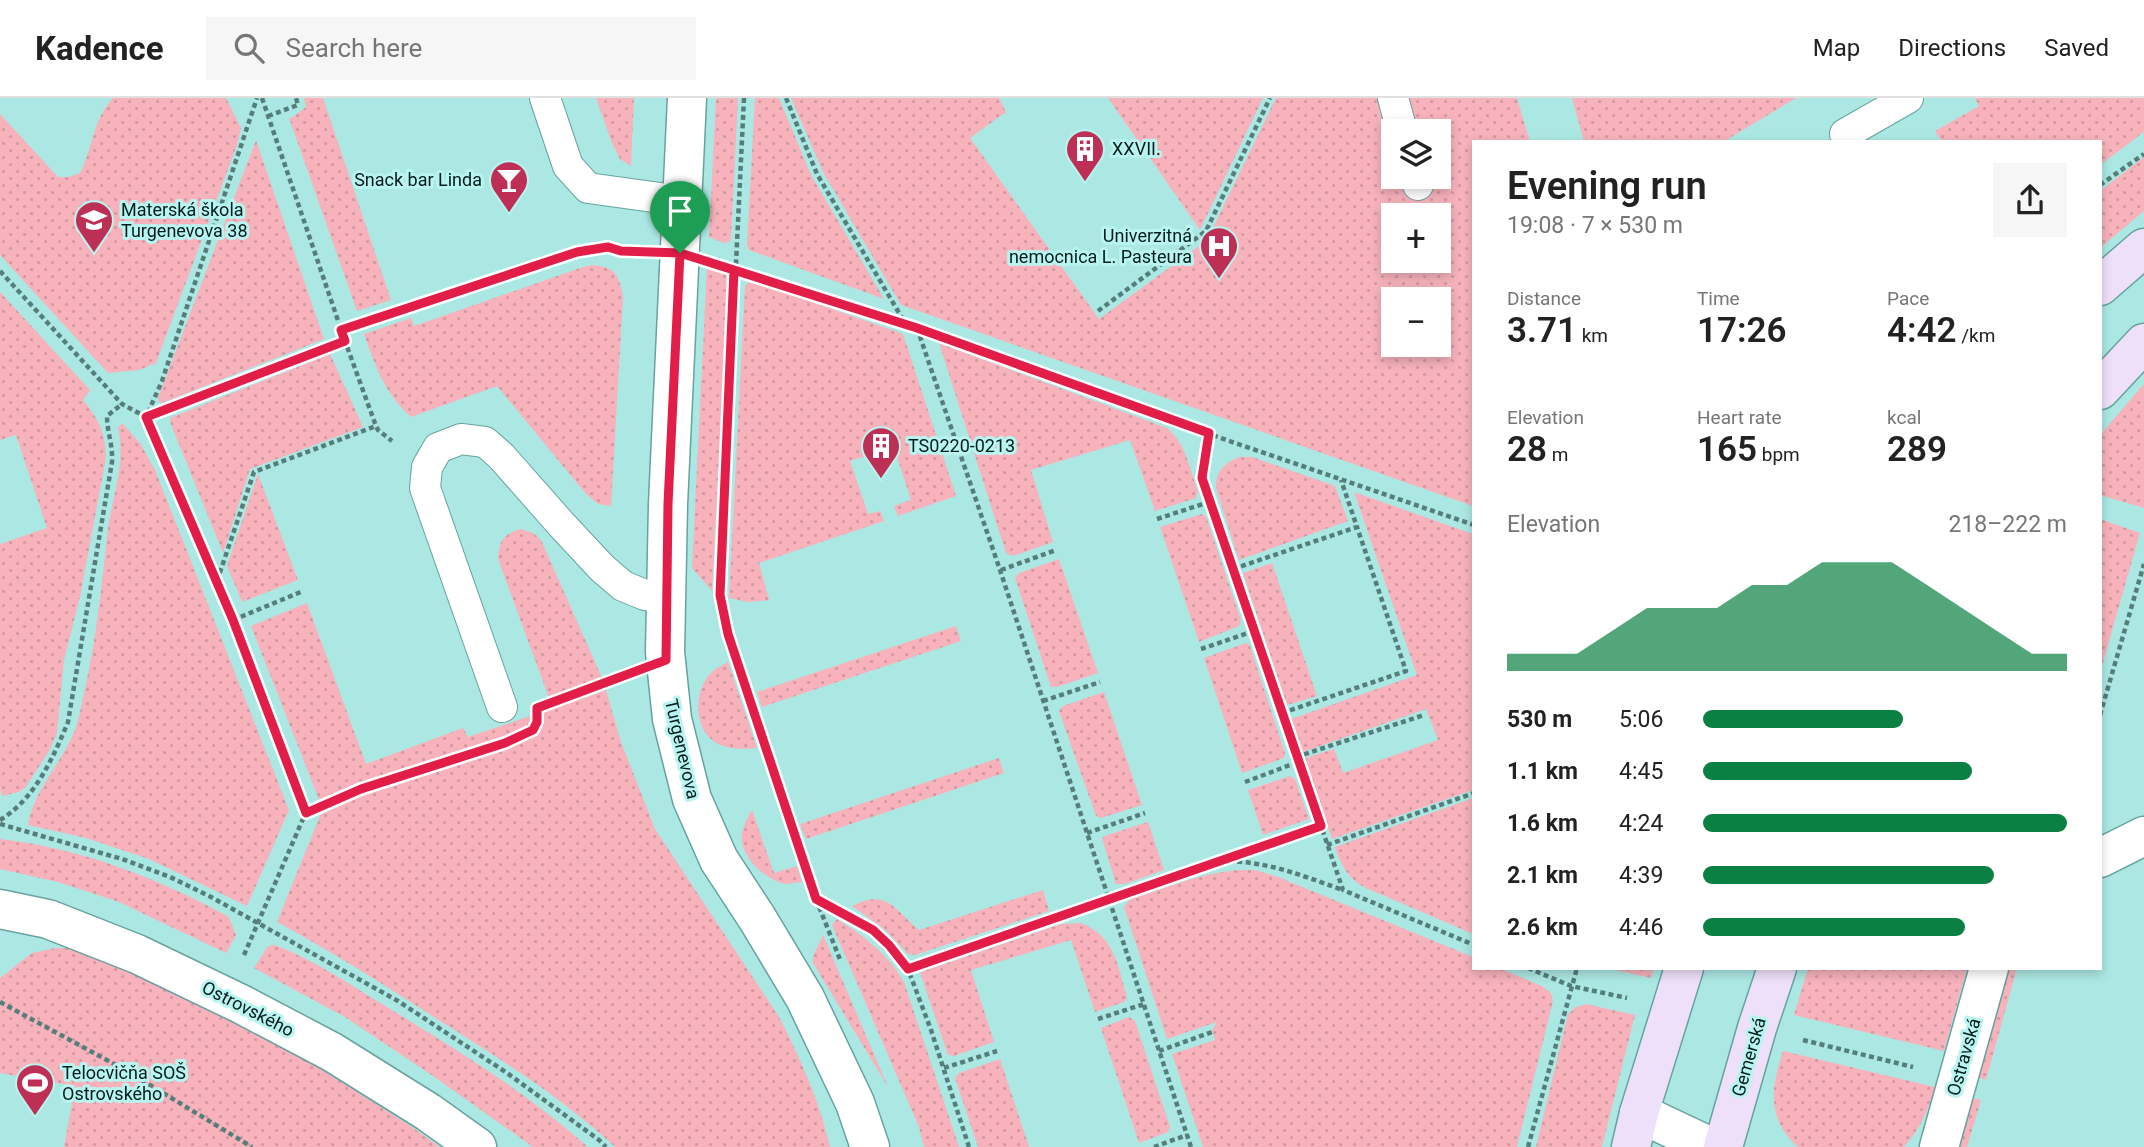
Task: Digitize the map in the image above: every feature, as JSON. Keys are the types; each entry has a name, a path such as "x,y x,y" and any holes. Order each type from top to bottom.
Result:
{"street":[{"name":"Turgenevova","path":"687,98 668,504 666,660 672,719 692,799 719,860 805,999 855,1103 870,1147"},
{"path":"2102,284 2144,248"},
{"path":"2102,388 2144,343"},
{"path":"2104,856 2144,836"},
{"name":"Ostrovského","path":"0,909 48,919 137,954 241,1004 332,1052 428,1112 477,1147"},
{"path":"1684,970 1635,1130 1711,1147"},
{"name":"Gemerská","path":"1723,1147 1776,970"},
{"name":"Ostravská","path":"1939,1147 1989,970"}],"lane":[{"path":"545,98 568,166 588,188 682,201"},
{"path":"1393,98 1399,119"},
{"path":"1845,134 1908,98"},
{"path":"502,708 425,488 426,467 438,448 461,439 485,442 501,456 602,568 623,586 645,595 666,598"}],"path":[{"path":"259,98 268,116 376,426 426,467"},
{"path":"146,417 162,382 259,98"},
{"path":"268,116 298,105 296,98"},
{"path":"744,98 720,595 728,634 816,899 873,930 908,969 969,1147"},
{"path":"786,98 817,174 905,323"},
{"path":"1098,311 1206,231 1270,98"},
{"path":"2102,184 2144,154"},
{"path":"341,330 577,252 608,247 621,251 680,253 905,323 1472,524"},
{"path":"0,271 122,404 146,417 233,620 306,813"},
{"path":"917,328 1191,1147"},
{"path":"146,417 345,341"},
{"path":"0,822 27,799 58,748 68,722 113,462 107,416 122,404"},
{"path":"217,582 254,472 376,426"},
{"path":"1209,433 1202,478 1209,502 1343,890"},
{"path":"1282,713 1406,671 1340,479"},
{"path":"1157,519 1209,502"},
{"path":"1233,569 1357,527"},
{"path":"1000,570 1056,550"},
{"path":"2102,708 2144,564"},
{"path":"233,620 303,591"},
{"path":"1201,649 1254,631"},
{"path":"502,708 507,719 666,660"},
{"path":"1043,701 1100,682"},
{"path":"1245,782 1297,760 1424,715"},
{"path":"259,924 306,813 361,789 493,747"},
{"path":"1327,845 1472,794"},
{"path":"1087,833 1145,813"},
{"path":"0,822 122,859 170,877 211,897 398,1001 507,1073 606,1147"},
{"path":"908,969 1321,826"},
{"path":"1222,861 1272,865 1343,890 1472,944"},
{"path":"1528,1147 1576,970"},
{"path":"0,1002 127,1071 252,1147"},
{"path":"1098,1019 1144,1004"},
{"path":"1159,1051 1212,1032"},
{"path":"944,1069 997,1051"},
{"path":"1154,1147 1187,1135"}],"shaded area":[{"path":"113,98 226,98 241,128 156,363 139,370 108,373 0,255 0,114 58,177 69,177 80,173 97,124"},
{"path":"304,98 323,98 391,300 357,311 289,118 306,107"},
{"path":"596,98 634,98 631,166 620,159"},
{"path":"716,98 738,98 731,238 724,243 709,237"},
{"path":"755,98 779,98 811,175 884,299 749,250 747,245"},
{"path":"791,98 999,98 1006,112 970,138 1099,319 1207,240 1276,98 1386,98 1390,119 1381,119 1381,189 1451,189 1451,119 1405,119 1399,98 1517,98 1529,140 1472,140 1472,506 901,305 823,172"},
{"path":"1108,98 1263,98 1200,230"},
{"path":"1572,98 1796,98 1726,140 1583,140"},
{"path":"1975,98 2144,98 2144,132 2102,164 2102,140 1941,140 1935,131 1979,106"},
{"path":"256,140 324,339 159,402 158,398"},
{"path":"2144,157 2144,211 2102,246 2102,189"},
{"path":"592,265 606,268 615,274 623,297 611,506 598,504 586,494 497,386 411,417 387,389 364,334 411,318 414,326"},
{"path":"707,266 729,272 712,591 692,568"},
{"path":"749,282 756,282 903,334 956,496 898,516 894,506 911,500 894,447 850,461 868,514 880,511 884,521 759,563 769,600 748,602 729,598 745,286"},
{"path":"0,292 90,390 83,400 101,429 106,454 80,597 64,660 57,733 49,751 25,788 2,796 0,544 47,528 16,435 0,440"},
{"path":"939,343 1167,428 1179,441 1187,457 1198,492 1196,498 1155,511 1130,440 1031,470 1053,542 1013,556 1006,553"},
{"path":"330,354 363,427 250,469 223,553 170,418"},
{"path":"2144,384 2144,508 2102,496 2102,433"},
{"path":"122,423 140,443 155,470 289,810 247,906 149,859 86,838 28,825 36,800 69,742 80,714 93,648 108,528 118,478 121,453 118,428"},
{"path":"1239,457 1252,457 1335,486 1348,521 1239,560 1216,488 1217,477 1222,468"},
{"path":"258,474 298,580 242,602 227,566"},
{"path":"1354,492 1472,534 1472,790 1332,839 1305,758 1334,749 1343,773 1438,740 1426,709 1303,752 1291,719 1417,675"},
{"path":"1202,514 1206,517 1241,620 1239,626 1199,642 1160,527"},
{"path":"2102,520 2140,533 2102,666"},
{"path":"521,529 533,533 541,540 602,678 549,698 498,559 503,539"},
{"path":"1059,559 1098,673 1051,687 1015,578 1019,573"},
{"path":"1272,563 1317,696 1287,705 1243,573"},
{"path":"307,603 366,764 463,728 468,737 606,690 621,742 655,829 779,1017 809,1080 830,1147 615,1147 573,1111 506,1063 358,969 277,922 320,816 321,805 251,626"},
{"path":"956,626 961,641 762,707 757,692"},
{"path":"1246,643 1250,646 1285,753 1284,758 1242,773 1204,658"},
{"path":"728,662 757,748 732,748 718,744 703,729 698,709 702,688 713,671"},
{"path":"1104,692 1142,805 1101,818 1096,816 1059,711 1063,706"},
{"path":"999,758 1004,773 806,839 800,824"},
{"path":"1290,776 1295,779 1309,819 1263,835 1248,790"},
{"path":"1472,798 1472,934 1366,888 1350,876 1335,847"},
{"path":"752,810 774,873 797,866 802,882 778,882 758,869 747,856 742,834"},
{"path":"1148,822 1164,870 1125,884 1116,884 1102,838"},
{"path":"0,839 89,857 146,878 229,917 236,935 226,953 119,902 58,882 0,869"},
{"path":"1255,870 1278,877 1472,957 1472,970 1504,970 1542,986 1551,993 1553,1001 1517,1147 1203,1147 1172,1054 1215,1040 1212,1030 1217,1022 1167,1039 1124,907 1130,899 1211,874"},
{"path":"1043,890 1049,911 915,955 908,954 884,929 852,906 874,899 882,900 896,908 919,930"},
{"path":"837,919 875,946 904,982 959,1147 924,1147 919,1127 832,925"},
{"path":"1081,923 1101,935 1117,961 1127,998 1124,1002 1095,1012 1071,940 971,970 994,1042 954,1056 948,1055 920,972 1061,924"},
{"path":"823,935 888,1087 813,963 813,956"},
{"path":"275,945 330,972 462,1054 539,1107 588,1147 533,1147 345,1017 254,968 268,946"},
{"path":"56,948 75,948 169,986 302,1057 440,1147 64,1147 75,1086 0,1073 0,978 32,953"},
{"path":"1615,970 1653,970 1651,978"},
{"path":"1807,970 1966,970 1944,1051 1794,1015"},
{"path":"2003,970 2016,970 1986,1080 1975,1076"},
{"path":"1586,1004 1635,1015 1602,1147 1536,1147 1568,1014 1576,1007"},
{"path":"1129,1017 1135,1021 1170,1127 1168,1132 1139,1143 1101,1028"},
{"path":"1783,1051 1935,1087 1923,1119 1904,1147 1798,1147 1780,1125 1774,1102 1776,1078"},
{"path":"1000,1059 1029,1147 978,1147 955,1078 959,1073"},
{"path":"1969,1097 1981,1100 1967,1147 1955,1147"}],"place":[{"name":"XXVII.","path":"1085,183"},
{"name":"Snack bar Linda","path":"509,214"},
{"name":"Materská škola Turgenevova 38","path":"94,254"},
{"name":"Univerzitná nemocnica L. Pasteura","path":"1219,280"},
{"name":"TS0220-0213","path":"881,480"},
{"name":"Telocvičňa SOŠ Ostrovského","path":"35,1117"}],"route":[{"path":"680,253 621,251 608,247 577,252 341,330 345,341 146,417 233,620 306,813 361,789 505,743 533,730 537,722 537,708 666,660 668,504 680,253 734,270 917,328 1209,433 1202,478 1321,826 908,969 873,930 816,899 728,634 720,595 734,270 680,253"}]}
